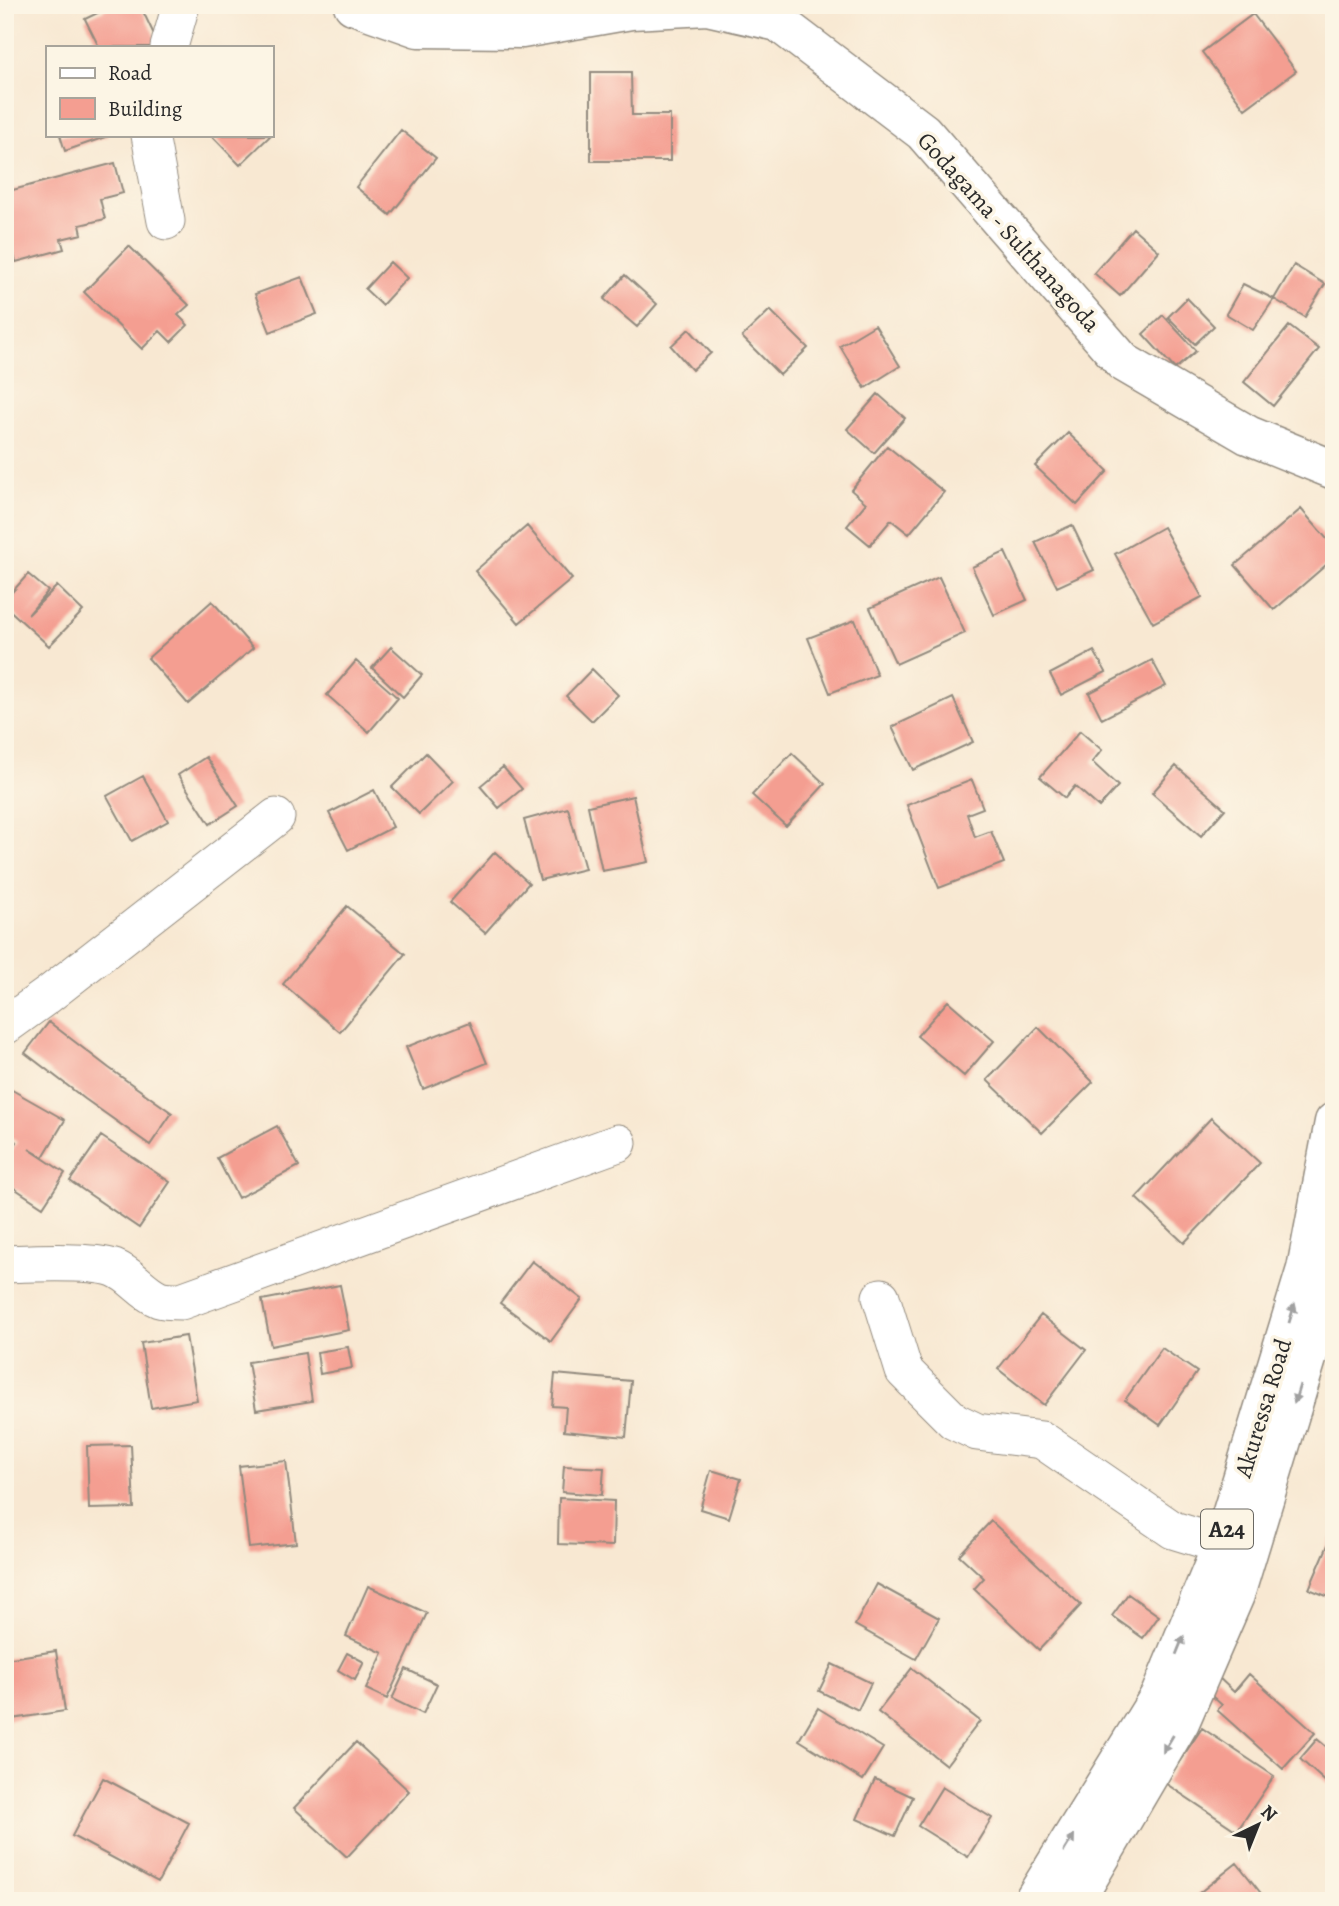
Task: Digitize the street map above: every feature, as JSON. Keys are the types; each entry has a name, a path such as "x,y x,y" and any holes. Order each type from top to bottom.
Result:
{"main road":[{"name":"Godagama - Sulthanagoda","path":"353,5 418,28 522,29 631,10 707,5 778,22 923,132 1124,362 1248,435 1334,470"},
{"name":"Akuressa Road","path":"1075,1901 1222,1545 1306,1269 1334,1122"},
{"name":"Akuressa Road","path":"1033,1901 1180,1722 1236,1595 1326,1296 1334,1257"}],"street":[{"path":"169,46 181,5"},
{"path":"150,136 166,221"},
{"path":"5,1026 276,817"},
{"path":"5,1264 63,1263 111,1267 128,1275 160,1300 181,1301 618,1143"},
{"path":"881,1297 904,1371 954,1421 977,1432 1042,1440 1173,1530 1222,1545"}],"building":[{"path":"114,5 140,5 159,45 98,46 85,19"},
{"path":"1253,14 1296,71 1245,109 1202,52"},
{"path":"591,72 631,72 632,115 670,115 670,161 591,161"},
{"path":"401,130 436,158 390,215 356,187"},
{"path":"60,136 108,136 65,151"},
{"path":"212,136 270,136 240,165"},
{"path":"115,163 123,193 100,199 105,219 80,225 82,234 61,239 64,249 16,262 5,223 5,192"},
{"path":"1133,228 1159,251 1120,296 1094,273"},
{"path":"129,246 189,305 178,315 188,325 171,342 160,331 142,349 84,292"},
{"path":"390,262 407,278 382,305 365,289"},
{"path":"1294,265 1325,284 1305,317 1274,299"},
{"path":"625,275 657,304 637,327 604,299"},
{"path":"302,277 317,314 270,332 255,294"},
{"path":"1243,284 1274,299 1253,330 1226,314"},
{"path":"1187,298 1214,326 1195,344 1168,317"},
{"path":"770,310 808,348 780,375 742,337"},
{"path":"1163,315 1196,351 1175,369 1143,334"},
{"path":"875,325 900,366 865,388 840,346"},
{"path":"1289,326 1319,349 1273,406 1244,382"},
{"path":"689,329 711,353 692,370 671,346"},
{"path":"878,394 905,418 874,453 847,429"},
{"path":"1068,433 1108,471 1077,505 1035,466"},
{"path":"887,446 944,492 909,534 891,520 870,545 847,526 866,503 851,490"},
{"path":"1301,509 1334,547 1334,558 1274,610 1235,565"},
{"path":"1072,525 1094,570 1057,587 1035,542"},
{"path":"527,526 572,579 519,623 475,571"},
{"path":"1163,527 1202,597 1153,623 1115,554"},
{"path":"1005,552 1027,600 994,615 972,567"},
{"path":"28,574 48,591 28,615 57,586 83,611 49,646 5,606 5,600"},
{"path":"939,577 965,633 896,664 870,608"},
{"path":"212,601 253,648 188,704 148,658"},
{"path":"855,620 877,675 830,693 808,638"},
{"path":"391,647 422,675 403,697 372,668"},
{"path":"1094,651 1106,672 1061,695 1050,674"},
{"path":"1152,660 1166,686 1102,719 1089,693"},
{"path":"356,661 398,698 369,732 327,695"},
{"path":"592,669 618,695 592,721 566,696"},
{"path":"953,698 973,742 913,770 892,727"},
{"path":"1080,731 1102,750 1092,762 1118,786 1099,807 1075,786 1065,798 1040,777"},
{"path":"426,753 453,781 419,814 392,787"},
{"path":"792,753 825,784 786,826 752,795"},
{"path":"206,757 238,806 210,824 178,775"},
{"path":"1176,766 1225,809 1201,836 1152,793"},
{"path":"503,767 522,789 499,808 480,786"},
{"path":"143,776 168,821 132,841 107,796"},
{"path":"972,780 983,808 967,814 975,837 991,831 1004,863 939,888 907,805"},
{"path":"374,790 393,827 348,850 329,813"},
{"path":"633,796 648,862 602,871 588,806"},
{"path":"568,808 585,869 540,880 524,820"},
{"path":"495,852 529,883 485,933 450,902"},
{"path":"347,906 405,954 340,1032 283,984"},
{"path":"948,1001 994,1041 964,1076 917,1036"},
{"path":"49,1022 172,1113 150,1145 25,1053"},
{"path":"470,1022 487,1063 423,1089 406,1047"},
{"path":"1038,1027 1093,1082 1042,1133 987,1080"},
{"path":"5,1086 65,1120 43,1157 29,1149 65,1173 43,1207 5,1182 5,1160 17,1142 5,1135"},
{"path":"1211,1118 1260,1163 1184,1243 1136,1198"},
{"path":"277,1126 299,1166 238,1198 217,1158"},
{"path":"101,1136 170,1182 139,1228 70,1181"},
{"path":"532,1261 582,1299 551,1341 500,1303"},
{"path":"340,1285 349,1330 271,1346 262,1300"},
{"path":"1041,1315 1086,1350 1044,1405 998,1369"},
{"path":"186,1336 197,1400 151,1408 141,1343"},
{"path":"348,1347 352,1368 320,1374 317,1352"},
{"path":"1162,1348 1197,1372 1160,1425 1125,1400"},
{"path":"305,1353 312,1401 256,1410 248,1362"},
{"path":"555,1374 631,1381 626,1437 564,1431 566,1407 552,1406"},
{"path":"131,1445 134,1508 89,1509 87,1446"},
{"path":"286,1461 296,1543 249,1548 239,1466"},
{"path":"564,1466 604,1468 602,1495 562,1492"},
{"path":"711,1470 741,1479 729,1518 700,1509"},
{"path":"559,1498 614,1501 613,1546 558,1544"},
{"path":"991,1521 1081,1605 1039,1650 974,1589 984,1578 959,1555"},
{"path":"1334,1531 1334,1599 1309,1589"},
{"path":"877,1584 939,1618 916,1659 855,1625"},
{"path":"368,1586 427,1613 387,1699 366,1689 383,1653 346,1636"},
{"path":"1128,1594 1159,1616 1143,1638 1112,1616"},
{"path":"56,1651 65,1711 5,1720 5,1659"},
{"path":"347,1653 364,1662 355,1680 338,1670"},
{"path":"832,1664 871,1683 858,1710 819,1691"},
{"path":"912,1668 980,1721 946,1765 878,1712"},
{"path":"406,1669 437,1684 423,1714 392,1699"},
{"path":"1249,1674 1315,1733 1283,1769 1217,1710 1222,1705 1205,1690 1217,1676 1234,1692"},
{"path":"818,1708 883,1748 863,1780 799,1740"},
{"path":"1202,1728 1274,1776 1237,1831 1165,1783"},
{"path":"1317,1739 1334,1753 1334,1778 1328,1784 1300,1759"},
{"path":"356,1742 409,1791 347,1857 294,1808"},
{"path":"103,1778 189,1823 158,1882 72,1836"},
{"path":"875,1779 913,1797 895,1836 857,1819"},
{"path":"942,1787 992,1818 968,1857 918,1826"},
{"path":"1237,1863 1267,1901 1189,1901"}]}
